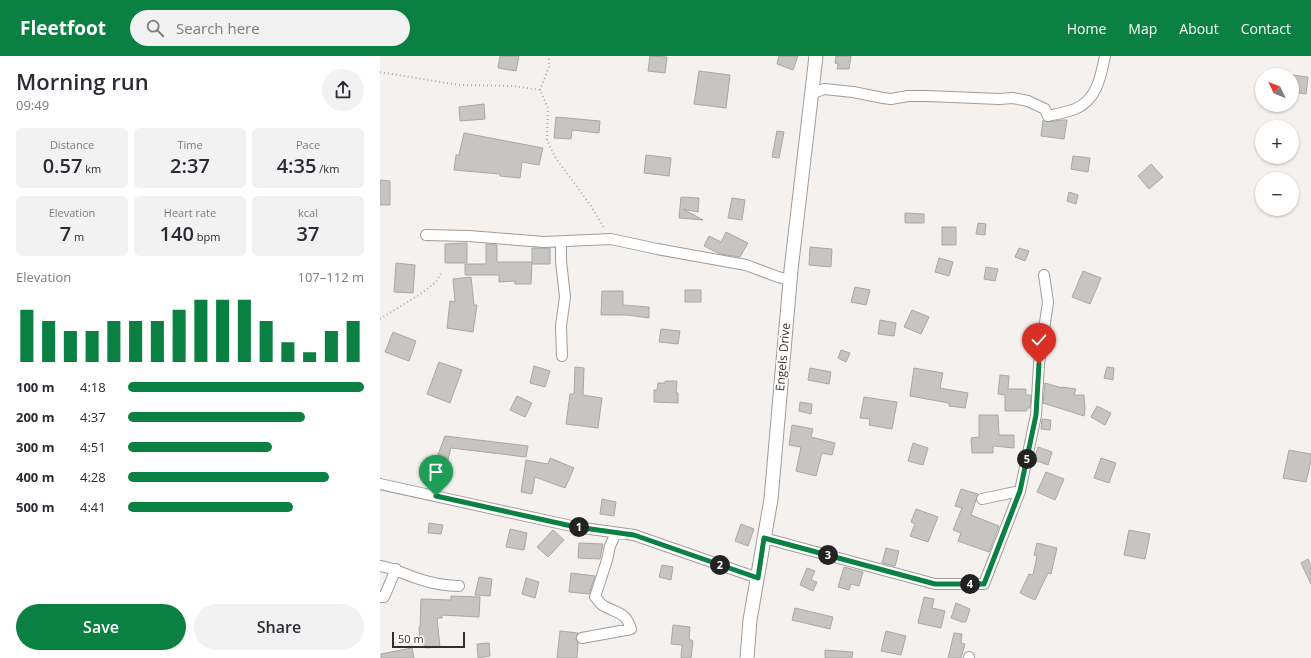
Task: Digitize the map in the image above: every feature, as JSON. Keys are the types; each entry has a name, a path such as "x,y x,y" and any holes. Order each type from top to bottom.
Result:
{"street":[{"name":"Engels Drive","path":"747,658 750,620 771,499 790,280 816,56"},
{"path":"811,94 824,89 853,92 891,99 921,96 992,99 1013,98 1028,101 1045,109 1048,116 1076,109 1084,104 1093,94 1100,80 1105,56"},
{"path":"426,235 469,236 544,242 611,239 746,265 790,280"},
{"path":"561,242 561,261 565,297 561,326 562,356"},
{"path":"764,538 935,584 984,584 1020,491 1036,415 1039,364 1048,302 1044,275"},
{"path":"380,484 576,527 634,535 758,578"},
{"path":"982,499 1020,491"},
{"path":"582,638 631,630 628,620 617,612 603,606 595,598 610,546 616,532"},
{"path":"380,566 396,569 427,581 448,586 459,586"},
{"path":"380,597 384,597 396,569"}],"path":[{"path":"549,56 549,67 540,90 548,108 547,140 555,156 591,206 611,239"},
{"path":"380,72 459,85 513,86 540,90"},
{"path":"380,319 422,293 436,282 442,271"}],"building":[{"path":"500,56 519,56 516,71 498,68"},
{"path":"650,56 667,57 665,73 648,71"},
{"path":"779,56 798,56 793,70 777,64"},
{"path":"836,56 851,56 849,69 837,69 838,64 835,63"},
{"path":"699,71 730,75 726,108 694,104"},
{"path":"1299,76 1308,77 1306,94 1299,93"},
{"path":"484,104 485,119 460,121 459,107"},
{"path":"556,117 600,121 599,133 572,130 571,139 554,138"},
{"path":"1043,120 1047,122 1067,120 1064,139 1041,136"},
{"path":"777,131 784,132 779,158 772,157"},
{"path":"464,133 543,148 539,165 522,162 520,178 500,176 500,174 454,170 456,155 459,155"},
{"path":"646,155 671,158 669,176 644,173"},
{"path":"1073,156 1090,158 1088,172 1071,169"},
{"path":"1151,164 1163,177 1149,189 1138,176"},
{"path":"380,180 390,181 390,205 380,205"},
{"path":"1069,192 1078,195 1076,204 1067,201"},
{"path":"681,197 699,198 698,212 683,209 703,220 679,218"},
{"path":"732,198 745,200 742,220 728,218"},
{"path":"905,213 924,214 924,223 905,223"},
{"path":"978,223 986,224 985,235 976,234"},
{"path":"942,227 956,227 956,245 942,245"},
{"path":"726,232 748,243 740,257 720,254 704,246 709,236 721,242"},
{"path":"467,243 467,263 445,263 445,244"},
{"path":"486,244 497,245 497,262 532,262 531,284 515,284 515,281 499,282 499,275 465,275 465,264 486,264"},
{"path":"810,247 832,249 831,267 809,265"},
{"path":"532,248 550,248 550,264 532,264"},
{"path":"1019,248 1029,251 1025,261 1015,257"},
{"path":"939,258 953,262 949,276 935,272"},
{"path":"396,263 415,265 413,293 394,292"},
{"path":"986,267 998,269 995,281 984,279"},
{"path":"1083,271 1101,278 1090,304 1072,297"},
{"path":"471,277 474,305 477,305 473,332 447,328 450,301 455,302 453,279"},
{"path":"855,287 870,290 866,305 851,302"},
{"path":"685,290 701,290 701,302 685,302"},
{"path":"602,291 623,291 623,305 649,307 649,318 627,315 601,315"},
{"path":"912,310 929,317 921,334 904,327"},
{"path":"880,320 896,323 894,336 878,334"},
{"path":"661,329 680,331 678,344 659,342"},
{"path":"393,332 416,341 409,361 385,352"},
{"path":"841,350 850,353 846,362 838,358"},
{"path":"439,362 462,370 450,403 427,394"},
{"path":"534,366 550,371 545,387 530,383"},
{"path":"575,367 584,368 583,395 602,398 598,428 566,424 570,394 574,394"},
{"path":"1107,367 1114,368 1113,380 1104,378"},
{"path":"810,368 831,372 829,384 808,380"},
{"path":"914,368 943,373 940,388 968,393 965,408 949,406 949,403 910,396"},
{"path":"1000,375 1009,376 1008,389 1026,389 1026,395 1031,395 1030,408 1027,408 1027,411 1005,411 1005,395 998,394"},
{"path":"665,381 677,381 676,393 678,393 678,403 654,402 654,390 657,390 658,383 665,383"},
{"path":"1045,383 1062,388 1076,389 1074,395 1084,395 1084,416 1043,403"},
{"path":"517,396 532,403 525,417 510,410"},
{"path":"864,397 897,402 892,429 869,425 870,419 860,418"},
{"path":"800,402 812,404 811,414 799,411"},
{"path":"1097,406 1111,413 1105,425 1091,417"},
{"path":"979,415 998,415 999,435 1014,435 1014,448 993,446 993,453 972,453 971,438 979,437"},
{"path":"1042,419 1051,420 1050,430 1041,429"},
{"path":"792,425 813,429 811,437 835,443 832,455 822,453 816,476 796,471 801,447 789,445"},
{"path":"445,436 528,446 526,457 451,448 444,474 432,471"},
{"path":"913,443 928,448 923,465 908,461"},
{"path":"1038,447 1052,452 1048,465 1034,460"},
{"path":"1289,450 1311,454 1311,461 1306,482 1283,478"},
{"path":"550,458 574,468 565,488 535,477 532,494 521,492 526,460 548,464"},
{"path":"1101,458 1116,463 1109,483 1094,478"},
{"path":"1046,472 1064,479 1055,500 1037,492"},
{"path":"961,489 978,494 971,515 999,526 989,552 958,541 961,533 953,530 962,508 955,506"},
{"path":"602,499 616,502 614,516 600,514"},
{"path":"916,509 938,517 928,542 910,536 915,524 911,522"},
{"path":"429,523 443,525 441,534 428,533"},
{"path":"741,524 754,529 748,546 735,541"},
{"path":"510,529 527,533 524,550 506,547"},
{"path":"553,530 564,540 548,557 537,547"},
{"path":"1129,530 1150,534 1145,559 1124,555"},
{"path":"579,543 603,544 600,559 578,558"},
{"path":"1037,543 1057,548 1051,574 1048,573 1035,600 1020,593 1029,574 1033,575 1037,556 1034,555"},
{"path":"886,548 899,551 895,566 882,563"},
{"path":"1308,559 1311,566 1311,584 1301,563"},
{"path":"662,565 673,567 671,580 659,577"},
{"path":"844,567 863,572 859,586 851,584 849,590 838,587"},
{"path":"807,568 815,571 811,580 817,582 813,591 800,585"},
{"path":"571,573 595,576 589,594 569,592"},
{"path":"479,577 492,579 490,596 475,595"},
{"path":"526,578 539,582 535,598 522,594"},
{"path":"451,596 480,597 479,617 442,615 442,618 437,618 440,647 426,648 425,645 420,644 419,627 421,599 451,600"},
{"path":"924,597 934,599 932,608 945,611 941,628 918,623"},
{"path":"956,603 970,609 966,622 951,618"},
{"path":"795,608 833,617 830,629 792,620"},
{"path":"673,625 690,627 689,639 693,641 691,658 681,658 682,645 671,644"},
{"path":"560,631 578,633 576,639 578,643 577,658 557,658"},
{"path":"886,631 906,636 901,655 881,651"},
{"path":"954,633 962,634 961,643 965,644 961,658 948,658"},
{"path":"489,643 490,656 478,658 477,644"},
{"path":"412,648 414,658 381,658 381,654"},
{"path":"825,650 853,652 852,658 825,658"}],"route":[{"path":"436,496 576,527 634,535 758,578 764,538 935,584 984,584 1020,491 1036,415 1039,364"}]}
